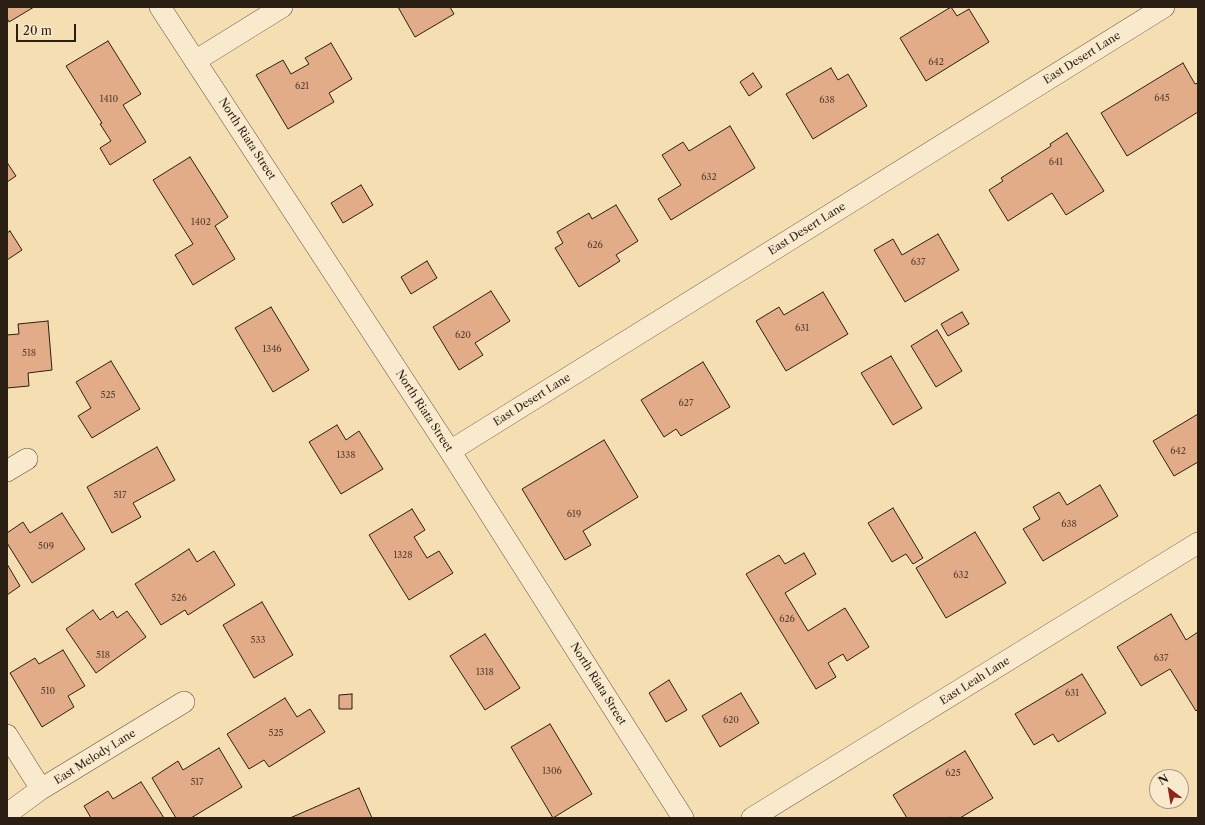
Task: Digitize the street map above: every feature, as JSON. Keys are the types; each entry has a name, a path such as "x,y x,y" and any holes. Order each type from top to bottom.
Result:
{"street":[{"name":"North Riata Street","path":"160,7 450,451 682,818"},
{"path":"195,61 282,7"},
{"name":"East Desert Lane","path":"450,451 1164,7"},
{"path":"7,471 27,459"},
{"name":"East Leah Lane","path":"752,818 1198,543"},
{"name":"East Melody Lane","path":"7,814 41,789 184,702"},
{"path":"7,735 41,789"}],"building":[{"path":"7,7 34,7 9,22 7,18"},
{"path":"398,7 450,7 454,14 415,37"},
{"path":"951,7 957,16 969,9 989,42 926,81 900,38"},
{"path":"108,41 141,94 123,105 146,142 110,165 100,148 111,141 100,124 102,123 66,66"},
{"path":"331,43 352,79 329,93 334,102 288,129 256,75 283,60 291,74 309,64 305,58"},
{"path":"1183,63 1195,84 1198,83 1198,112 1127,156 1101,113"},
{"path":"831,68 838,80 848,74 867,106 813,139 786,94"},
{"path":"753,73 762,87 749,96 740,82"},
{"path":"730,126 755,168 671,220 658,199 681,185 662,155 683,142 689,151"},
{"path":"1067,133 1104,191 1066,215 1052,193 1008,221 989,190 1003,181 1001,178 1051,146 1050,144"},
{"path":"190,157 228,217 215,226 235,259 193,285 175,255 193,244 153,180"},
{"path":"8,164 16,176 7,182 7,165"},
{"path":"361,185 373,205 343,223 331,203"},
{"path":"616,205 638,241 616,255 620,261 579,287 555,248 563,243 557,232 589,213 592,219"},
{"path":"10,231 22,250 7,260 7,233"},
{"path":"938,234 959,270 905,302 874,250 893,239 902,255"},
{"path":"427,261 437,278 411,294 401,277"},
{"path":"491,291 510,321 475,343 483,355 459,370 433,327"},
{"path":"823,292 848,334 786,371 756,321 779,307 784,315"},
{"path":"271,307 309,370 273,392 235,328"},
{"path":"962,312 969,324 948,336 941,324"},
{"path":"48,321 52,370 28,373 29,386 7,388 7,335 19,334 18,324"},
{"path":"937,330 962,371 936,387 911,346"},
{"path":"891,356 922,408 893,425 861,373"},
{"path":"111,361 140,409 92,438 78,416 91,408 76,382"},
{"path":"703,362 730,407 681,436 676,429 664,437 641,400"},
{"path":"1198,414 1198,462 1174,476 1153,441"},
{"path":"337,425 346,440 359,431 383,469 341,494 309,442"},
{"path":"604,440 638,497 583,531 591,545 565,560 522,489"},
{"path":"157,447 175,480 133,503 141,517 112,533 87,487"},
{"path":"1100,485 1118,516 1043,561 1023,529 1040,519 1033,507 1059,492 1067,505"},
{"path":"893,508 923,558 913,564 906,554 892,562 868,523"},
{"path":"412,509 425,530 414,537 427,558 439,551 453,573 409,600 369,535"},
{"path":"62,513 85,549 32,583 7,543 7,533 23,522 30,533"},
{"path":"975,532 1006,583 946,618 916,568"},
{"path":"189,549 197,562 214,551 235,585 188,615 185,610 161,625 135,584"},
{"path":"804,553 816,574 785,593 808,631 845,608 869,647 847,661 843,654 828,663 836,677 816,689 746,574 779,555 785,564"},
{"path":"7,564 20,586 7,595"},
{"path":"262,602 293,655 254,678 223,625"},
{"path":"93,610 100,620 113,611 117,618 127,611 146,637 96,673 66,629"},
{"path":"1171,614 1186,640 1198,632 1198,709 1196,711 1170,669 1141,686 1117,647"},
{"path":"485,634 520,688 485,710 450,656"},
{"path":"63,650 85,686 68,696 74,707 42,727 10,673 35,658 39,664"},
{"path":"1082,674 1106,713 1058,742 1053,734 1034,745 1015,714"},
{"path":"669,680 687,710 666,722 649,693"},
{"path":"741,693 759,723 720,747 702,716"},
{"path":"352,694 352,709 339,709 339,695"},
{"path":"285,698 297,717 310,709 325,732 269,767 264,760 249,769 227,734"},
{"path":"550,724 592,794 553,818 511,747"},
{"path":"219,748 242,787 191,818 176,818 152,778 178,761 183,770"},
{"path":"965,751 993,798 960,818 907,818 893,795"},
{"path":"141,782 164,818 91,818 84,806 108,791 113,799"},
{"path":"359,788 372,818 290,818"}]}
